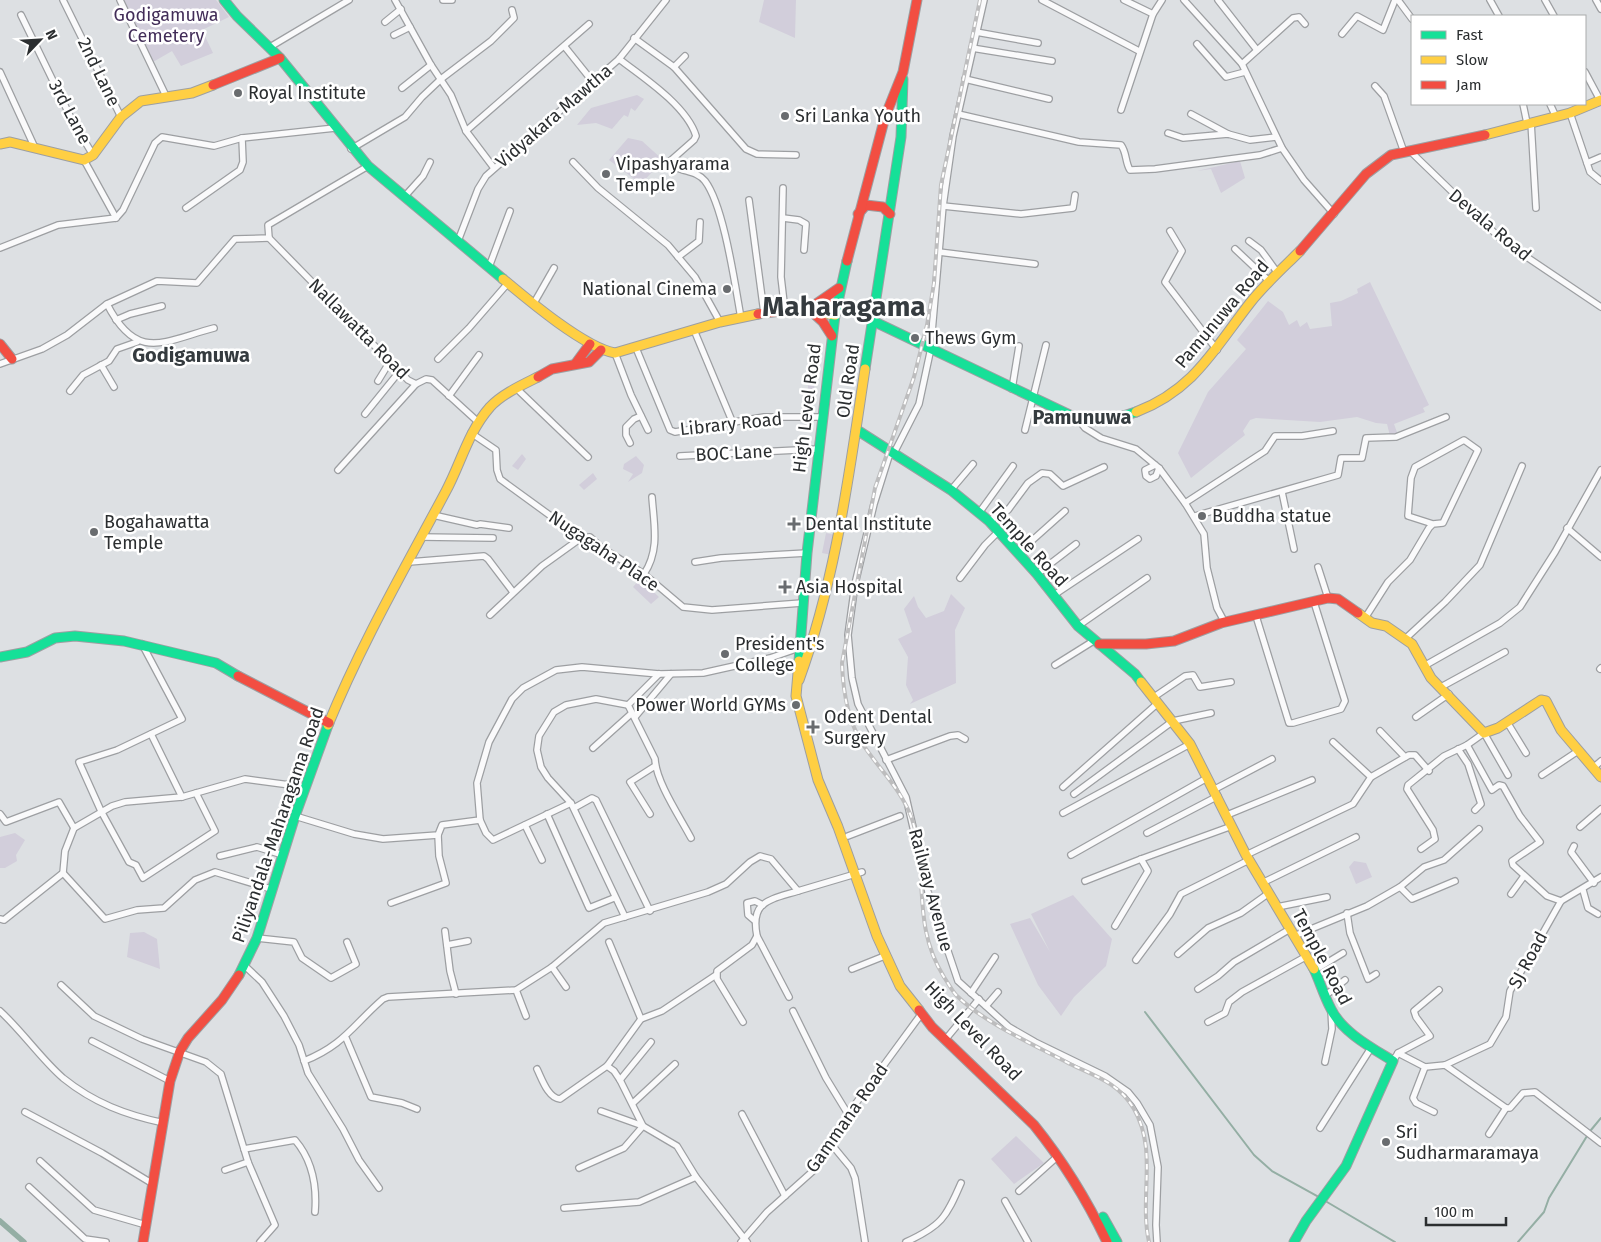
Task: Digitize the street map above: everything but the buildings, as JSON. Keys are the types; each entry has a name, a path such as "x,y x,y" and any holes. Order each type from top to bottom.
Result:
{"main road":[{"path":"224,0 240,20 280,58 351,149 368,166 508,283 590,344 601,350 615,353 720,322 764,313 810,309 837,304"},
{"name":"High Level Road","path":"859,873 818,780 797,705 796,685 799,636 821,417 837,304 857,214 885,117 903,72 917,0"},
{"path":"0,144 10,142 84,160 93,155 121,117 140,101 192,93 214,86 280,58"},
{"name":"Old Road","path":"796,685 808,660 839,538 901,137 903,72"},
{"name":"Pamunuwa Road","path":"873,321 983,377 1078,419 1096,422 1125,416 1176,392 1217,350 1268,280 1334,214 1361,180 1381,160 1407,152 1504,131 1529,122 1556,117 1601,100"},
{"path":"857,214 866,205 883,207 890,214"},
{"path":"810,309 840,288"},
{"path":"810,309 835,315"},
{"path":"810,309 823,322 832,336"},
{"path":"0,344 12,359"},
{"path":"576,363 590,344"},
{"name":"Piliyandala-Maharagama Road","path":"143,1242 170,1082 180,1051 188,1038 222,1000 245,966 257,938 295,816 329,723 359,656 452,480 470,433 477,421 491,406 516,388 552,369 589,362 601,350"},
{"name":"Temple Road","path":"857,430 892,454 920,469 979,512 999,531 1037,574 1078,626 1135,674 1190,744 1247,858 1315,970 1331,1010 1339,1021 1371,1048 1395,1057"},
{"path":"1097,642 1173,641 1191,636 1224,621 1237,621 1328,598 1338,599 1365,618 1386,626 1416,649 1431,678 1449,694 1484,733 1506,722 1541,700 1546,701 1561,730 1601,778"},
{"path":"0,657 27,652 55,638 75,636 142,644 216,663 249,683 329,723"},
{"path":"799,636 806,642 814,639"},
{"name":"High Level Road","path":"806,739 848,836 888,954 923,1012 1034,1125 1058,1156 1107,1242"},
{"name":"High Level Road","path":"946,1037 1052,1135 1063,1149 1117,1242"},
{"path":"1294,1242 1306,1221 1346,1166 1395,1057"}],"street":[{"name":"2nd Lane","path":"63,0 121,117"},
{"path":"120,0 166,96"},
{"path":"270,47 349,0"},
{"path":"395,0 431,65 451,95 466,131 494,168"},
{"path":"443,0 452,0"},
{"name":"Vidyakara Mawtha","path":"458,241 478,189 494,168 619,59 666,0"},
{"name":"Railway Avenue","path":"984,0 958,114 943,206 932,332 919,404 892,454 874,504 848,635 852,678 858,704 906,798 928,892 952,969 958,981 1009,1027 1035,1042 1105,1076 1128,1092 1137,1103 1150,1125 1156,1150 1158,1167 1157,1242"},
{"path":"1042,0 1139,51"},
{"path":"1124,0 1152,14"},
{"path":"1121,110 1152,14 1162,0"},
{"path":"1184,0 1242,64 1282,148 1304,180 1334,214"},
{"path":"1218,0 1257,50"},
{"path":"1342,34 1357,16 1383,30 1396,0 1411,18"},
{"path":"1490,0 1498,15"},
{"path":"1545,0 1553,15"},
{"path":"1596,0 1601,9"},
{"path":"385,22 401,9"},
{"path":"351,149 405,117 441,79 492,41 514,18 512,10"},
{"name":"3rd Lane","path":"21,15 72,120 93,155"},
{"path":"1242,64 1293,18 1299,17 1305,24"},
{"path":"466,131 589,24"},
{"path":"394,35 410,27"},
{"path":"976,32 1038,43"},
{"path":"634,38 674,68 746,149 757,154 796,155"},
{"path":"1197,44 1226,77 1245,72"},
{"path":"565,46 594,82"},
{"path":"972,48 1052,61"},
{"path":"674,68 685,56"},
{"path":"619,59 659,90 695,131 696,136 694,140 669,162 678,169 695,173 704,180 710,191 729,252 741,318"},
{"path":"402,88 431,65"},
{"path":"0,72 35,148"},
{"path":"1586,74 1601,100"},
{"path":"965,79 1049,99"},
{"path":"1376,86 1384,96 1407,152"},
{"path":"1524,105 1529,122 1536,208"},
{"path":"1550,105 1556,117"},
{"path":"1570,113 1590,172 1601,181"},
{"path":"958,114 1079,142 1121,145 1125,150 1126,164 1130,170 1155,169 1260,155 1282,148"},
{"path":"1190,114 1228,134 1250,140 1276,137"},
{"path":"0,248 58,225 116,218 124,210 141,170 158,140 162,137 214,146 242,138 335,128"},
{"path":"1168,133 1183,138 1228,134"},
{"path":"186,208 240,170 243,162 242,138"},
{"name":"Devala Road","path":"1407,152 1503,241 1600,305"},
{"path":"1587,164 1601,157"},
{"path":"84,160 116,218"},
{"path":"405,196 423,176 430,162"},
{"path":"573,162 598,188 668,246 695,277 720,322"},
{"path":"0,364 42,349 66,335 108,304 157,281 197,283 235,239 269,238 268,225 368,166"},
{"path":"783,188 781,277 785,311"},
{"path":"943,206 1021,214 1073,208 1074,195"},
{"path":"749,200 764,313"},
{"path":"489,267 510,211"},
{"path":"783,218 799,220 806,224 804,250"},
{"path":"678,257 699,240 700,222"},
{"path":"1170,231 1182,251 1165,282 1217,350"},
{"name":"Nallawatta Road","path":"269,238 399,372 416,384 426,379 432,380 477,421"},
{"path":"1249,241 1260,250 1277,272"},
{"path":"1235,249 1268,280"},
{"path":"939,252 1036,264"},
{"path":"534,303 554,268"},
{"path":"438,359 469,328 508,283"},
{"path":"108,304 116,320 137,342"},
{"path":"116,320 162,306"},
{"path":"70,391 83,375 109,360 117,349 137,342 158,344 214,328"},
{"path":"694,330 732,421"},
{"path":"1025,430 1046,345"},
{"path":"1012,389 1019,346"},
{"name":"Library Road","path":"636,348 670,430 676,432 764,417 821,417"},
{"path":"615,353 648,430"},
{"path":"449,396 479,355"},
{"path":"378,381 389,363"},
{"path":"101,365 114,387"},
{"path":"365,414 399,372"},
{"path":"338,470 416,384"},
{"path":"516,388 588,457"},
{"path":"630,443 626,435 626,427 634,419 641,416"},
{"path":"1195,516 1338,475 1341,458 1362,458 1366,438 1396,437 1446,417"},
{"path":"1078,419 1085,428 1102,438 1136,449 1157,467 1195,516 1204,534 1207,568 1217,608 1224,621"},
{"path":"1185,503 1233,470 1265,451 1275,436 1302,436 1333,431"},
{"name":"Nugagaha Place","path":"470,433 496,450 497,470 500,479 581,538 590,537 602,548 644,574 683,607 698,610 802,603"},
{"path":"1464,440 1478,450 1443,523 1433,524 1409,517 1408,514 1411,478 1415,467 1464,440"},
{"name":"BOC Lane","path":"680,456 818,449"},
{"path":"951,490 973,464"},
{"path":"979,512 1014,466"},
{"path":"1405,639 1445,602 1480,565 1522,466"},
{"path":"989,521 1008,510 1028,483 1042,473 1050,474 1063,486 1104,467"},
{"path":"1424,666 1500,624 1520,607 1555,552 1601,470"},
{"path":"1282,492 1294,549"},
{"path":"644,574 652,561 655,550 652,497"},
{"path":"1018,553 1065,511"},
{"path":"433,515 477,525 509,528"},
{"path":"1365,618 1388,582 1410,560 1433,524"},
{"path":"1567,528 1601,557"},
{"path":"960,578 985,545 999,531"},
{"path":"421,536 493,538"},
{"path":"490,615 542,566 581,538"},
{"path":"1054,595 1138,539"},
{"path":"1037,574 1076,544"},
{"path":"694,562 721,558 807,553"},
{"path":"409,562 484,556 513,592"},
{"path":"1318,567 1328,598"},
{"path":"1078,626 1147,578"},
{"path":"1256,616 1289,723 1293,723 1341,709 1345,706 1314,602"},
{"path":"1055,665 1097,642"},
{"path":"142,644 182,719 117,750 79,762 102,812 129,862 136,865 143,878 215,831 196,794"},
{"path":"650,911 596,800 592,798 547,814 493,840 486,833 480,820 477,783 481,763 512,699 523,688 556,670 573,668 659,674 703,673 770,658 799,648"},
{"path":"1441,687 1506,652"},
{"path":"628,705 659,674"},
{"path":"593,748 634,715 671,674"},
{"path":"1063,787 1156,700 1185,676 1193,675 1200,687 1231,682"},
{"path":"1416,717 1449,694"},
{"path":"624,917 573,806 548,778 541,766 537,750 539,736 554,712 566,705 596,699 628,705 655,759 656,766 690,838"},
{"path":"1074,794 1173,721 1212,713"},
{"path":"1506,722 1526,753"},
{"path":"1380,731 1405,757"},
{"path":"1421,849 1435,839 1432,830 1407,789 1408,785 1444,756 1458,750 1484,733 1508,775"},
{"path":"151,734 182,797"},
{"path":"886,760 950,736 958,735 965,739"},
{"path":"1333,742 1371,777"},
{"path":"1063,813 1190,744"},
{"path":"1468,744 1492,790 1499,785 1503,786 1520,816 1540,842 1512,861 1513,865 1547,896 1561,901 1583,890 1601,877"},
{"path":"1458,750 1468,764 1481,804 1475,810"},
{"path":"1542,775 1578,751"},
{"path":"1136,960 1170,914 1181,894 1353,804 1371,777 1405,757 1415,755 1429,770"},
{"path":"1148,832 1272,758"},
{"path":"1593,768 1601,760"},
{"path":"650,814 630,782 656,766"},
{"path":"1071,855 1207,778"},
{"path":"0,919 4,920 63,873 65,851 74,828 124,802 182,797 245,779 305,787"},
{"path":"1227,815 1312,780"},
{"path":"0,814 6,822 59,802 74,828"},
{"path":"1580,826 1601,808"},
{"path":"547,814 589,908 614,898"},
{"path":"295,816 354,834 383,839 438,834"},
{"path":"848,836 900,816"},
{"path":"391,903 446,883 439,856 438,834 442,825 480,820"},
{"path":"525,825 542,860"},
{"path":"1085,881 1232,826"},
{"path":"1198,989 1218,976 1234,962 1292,932 1367,906 1400,887 1424,867 1444,860 1479,829"},
{"path":"1262,883 1356,837"},
{"path":"1574,846 1571,852 1594,882"},
{"path":"220,856 257,847 283,855"},
{"path":"304,1061 322,1054 346,1038 370,1010 388,996 516,990 552,967 604,922 650,911 726,884 750,862 760,856 770,859 798,891"},
{"path":"1114,926 1148,871 1141,859"},
{"path":"63,873 105,919 137,910 164,908 195,880 215,872 272,889"},
{"path":"789,997 757,936 754,921 757,909 769,900 859,873"},
{"path":"1511,894 1524,876"},
{"path":"1400,887 1412,899 1455,882"},
{"path":"1583,890 1588,908 1598,914"},
{"path":"1178,954 1208,928 1241,913 1269,893"},
{"path":"1277,907 1327,897"},
{"name":"SJ Road","path":"1425,1067 1445,1065 1482,1049 1496,1036 1506,1016 1510,991 1561,901"},
{"path":"754,921 748,915 747,902 763,904"},
{"path":"1346,913 1350,933 1368,978 1376,974"},
{"path":"446,931 450,971 456,994"},
{"path":"536,1068 548,1091 556,1099 560,1099 607,1066 640,1019 662,1011 716,975 724,964 752,945 757,936"},
{"path":"257,938 294,942 302,958 331,978 356,964 347,942"},
{"path":"447,944 468,941"},
{"path":"609,942 640,1019"},
{"path":"1315,970 1343,953"},
{"path":"852,969 888,954"},
{"path":"1208,1022 1225,1013 1229,1002 1242,992 1307,956"},
{"path":"971,992 995,957"},
{"path":"245,966 262,982 284,1016 308,1072 343,1129 359,1160 378,1184 379,1188"},
{"path":"552,967 566,987"},
{"path":"716,975 742,1022"},
{"path":"1326,995 1345,980"},
{"path":"61,985 94,1016 142,1038 206,1062 220,1074 248,1162 275,1225 260,1242"},
{"path":"516,990 526,1016"},
{"path":"1395,1057 1430,1036 1416,1017 1414,1011 1439,990"},
{"path":"986,1006 998,992"},
{"path":"946,1037 979,999"},
{"path":"1325,1062 1332,1029 1331,1010"},
{"path":"0,1011 18,1027 62,1077 102,1105 134,1117 164,1124"},
{"path":"793,1011 826,1078 848,1114"},
{"name":"Gammana Road","path":"744,1241 785,1196 813,1171 832,1144 848,1114 923,1012"},
{"path":"346,1038 371,1096 402,1102 417,1109"},
{"path":"92,1041 170,1082"},
{"path":"620,1080 651,1042"},
{"path":"1320,1128 1371,1048"},
{"path":"1395,1057 1425,1067 1413,1098 1416,1103 1434,1112"},
{"path":"633,1103 674,1064"},
{"path":"1445,1065 1506,1108"},
{"path":"607,1066 614,1071 620,1080 644,1126"},
{"path":"1489,1134 1506,1108 1510,1108 1523,1093 1535,1092 1601,1143"},
{"path":"601,1111 644,1126 676,1146 696,1177 744,1241"},
{"path":"25,1112 102,1153 154,1184"},
{"path":"742,1114 785,1196"},
{"path":"579,1168 624,1148 644,1126"},
{"path":"244,1149 295,1140 312,1168 316,1195 315,1212"},
{"path":"832,1144 851,1168 855,1178 865,1242"},
{"path":"1019,1191 1058,1156"},
{"path":"40,1161 94,1210 146,1225"},
{"path":"225,1170 248,1162"},
{"path":"564,1208 639,1202 696,1177"},
{"path":"906,1242 931,1229 944,1219 961,1183"},
{"path":"29,1187 86,1239 106,1242"},
{"path":"1005,1201 1028,1242"}],"green space":[{"name":"Godigamuwa Cemetery","path":"124,0 216,0 229,17 202,30 213,53 181,66 172,51 153,62"},
{"path":"764,0 796,0 795,38 759,22"},
{"path":"637,95 644,99 635,111 631,108 628,117 624,115 612,129 596,123 577,125 591,108"},
{"path":"628,138 642,141 663,160 641,184 609,160"},
{"path":"1240,161 1245,178 1221,193 1211,169 1197,171"},
{"path":"1370,282 1429,405 1423,408 1425,412 1394,424 1398,435 1390,436 1387,424 1376,423 1357,417 1320,422 1256,418 1250,420 1243,431 1245,435 1191,478 1178,453 1208,392 1246,349 1237,340 1268,301 1283,312 1289,325 1297,320 1300,327 1307,322 1310,329 1332,326 1330,303 1341,301 1358,293 1357,289"},
{"path":"811,351 818,352 813,399 807,398"},
{"path":"522,454 526,459 518,470 512,466"},
{"path":"636,456 644,465 642,473 628,482 633,474 623,469 624,464"},
{"path":"593,473 597,479 584,490 579,485"},
{"path":"826,533 835,535 832,555 822,553"},
{"path":"640,579 659,597 651,604 633,587"},
{"path":"951,594 965,608 955,630 956,683 910,704 913,700 906,685 908,657 898,639 912,632 904,609 914,596 918,607 926,618 944,611"},
{"path":"15,833 25,840 16,855 17,861 5,868 0,868 0,837"},
{"path":"1354,861 1366,863 1372,877 1356,884 1349,867"},
{"path":"1073,895 1112,939 1106,966 1074,997 1061,1016 1038,985 1010,924 1030,918 1050,952 1031,914"},
{"path":"144,932 157,939 160,969 127,957 130,933"},
{"path":"1016,1136 1044,1163 1014,1184 991,1159"}],"waterway":[{"path":"1145,1012 1254,1155 1272,1171 1319,1197"},
{"path":"1591,1130 1601,1118"},
{"path":"1518,1242 1544,1212 1549,1198 1587,1136"},
{"path":"1327,1202 1395,1242"},
{"path":"0,1221 24,1242"}],"railway":[{"path":"980,0 941,185 934,283 927,325 914,377 875,488 842,663 843,684 849,715 857,734 902,798 912,819 920,859 927,938 944,977 957,996 982,1016 1027,1042 1106,1081 1128,1100 1141,1125 1145,1141 1147,1158 1146,1225 1149,1242"}],"traffic: fast":[{"path":"224,0 237,16 280,58 368,166 503,279"},
{"path":"865,369 901,137 903,79"},
{"path":"799,661 807,553 835,315 847,261"},
{"path":"873,321 1074,417 1105,420 1136,412"},
{"path":"857,430 951,490 989,521 1037,574 1078,626 1135,674 1141,682"},
{"path":"0,657 27,652 55,638 75,636 124,641 216,663 238,676"},
{"path":"239,975 257,938 295,816 328,725"},
{"path":"1294,1242 1306,1221 1346,1166 1393,1061 1358,1039 1342,1025 1329,1004 1314,969"},
{"path":"1103,1217 1117,1242"}],"traffic: slow":[{"path":"0,144 10,142 84,160 93,155 121,117 141,101 192,93 213,85"},
{"path":"1485,135 1570,113 1601,100"},
{"path":"1136,412 1156,403 1188,380 1213,352 1256,296 1300,251"},
{"path":"503,279 573,333 588,342 615,353 720,322 758,314"},
{"path":"810,311 835,315"},
{"path":"799,680 823,604 832,565 847,487 865,369"},
{"path":"328,725 369,636 446,491 465,448 482,417 500,398 538,377"},
{"path":"1358,613 1372,623 1386,626 1412,644 1431,678 1484,733 1498,728 1541,700 1546,701 1561,730 1601,777"},
{"path":"799,661 796,696 818,780 838,827 877,936 900,986 919,1010"},
{"path":"1141,682 1190,744 1246,855 1314,969"}],"traffic: jam":[{"path":"847,261 885,117 903,72 917,0"},
{"path":"213,85 280,58"},
{"path":"1300,251 1366,174 1391,155 1485,135"},
{"path":"858,214 866,205 883,207 890,214"},
{"path":"813,306 839,288"},
{"path":"758,314 837,304"},
{"path":"812,312 823,322 832,336"},
{"path":"0,344 12,359"},
{"path":"576,363 590,344"},
{"path":"538,377 552,369 589,362 601,350"},
{"path":"1099,644 1146,644 1174,641 1221,623 1328,598 1338,599 1358,613"},
{"path":"238,676 329,723"},
{"path":"143,1242 170,1081 180,1051 188,1038 222,1000 239,975"},
{"path":"919,1010 932,1027 1034,1125 1074,1181 1107,1242"}],"place":[{"name":"Royal Institute","path":"238,93"},
{"name":"Sri Lanka Youth","path":"785,116"},
{"name":"Vipashyarama Temple","path":"606,174"},
{"name":"National Cinema","path":"727,289"},
{"name":"Thews Gym","path":"915,338"},
{"name":"Buddha statue","path":"1202,516"},
{"name":"Dental Institute","path":"794,524"},
{"name":"Bogahawatta Temple","path":"94,532"},
{"name":"Asia Hospital","path":"785,587"},
{"name":"President's College","path":"725,654"},
{"name":"Power World GYMs","path":"796,705"},
{"name":"Odent Dental Surgery","path":"813,727"},
{"name":"Sri Sudharmaramaya","path":"1386,1142"}],"district":[{"name":"Maharagama","path":"844,306"},
{"name":"Godigamuwa","path":"191,355"},
{"name":"Pamunuwa","path":"1082,417"}]}
